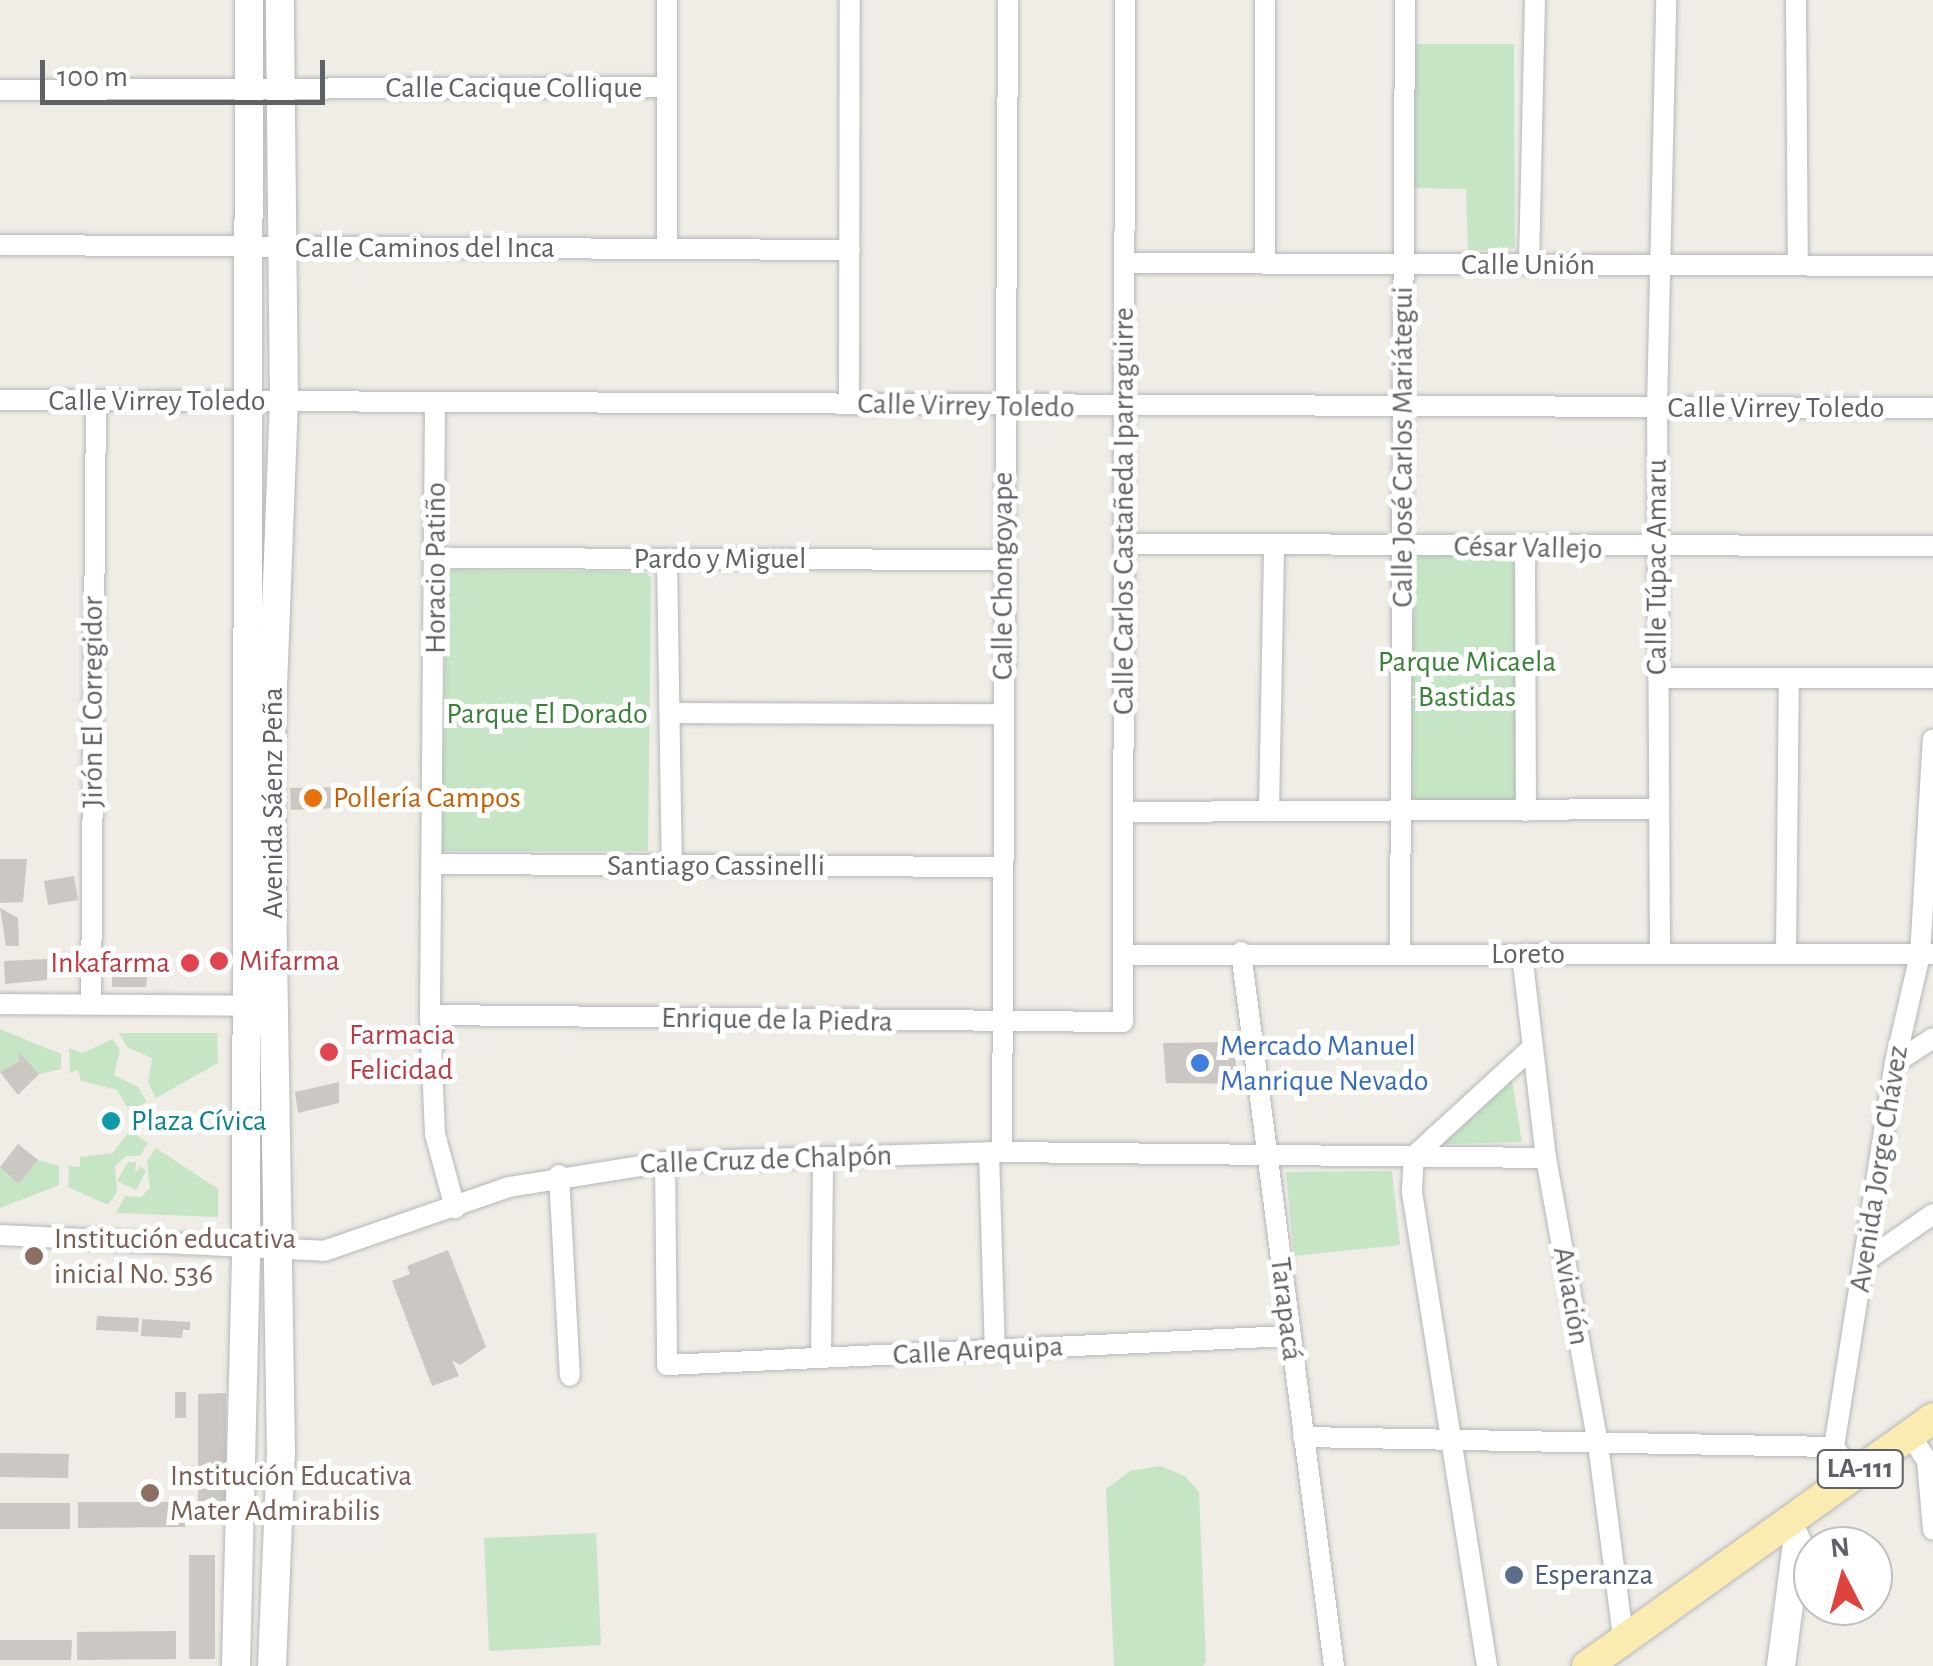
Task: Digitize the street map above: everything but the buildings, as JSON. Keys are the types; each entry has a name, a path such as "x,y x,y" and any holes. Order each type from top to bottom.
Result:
{"main road":[{"name":"LA-111","path":"1788,1522 1922,1426"},
{"path":"1588,1666 1623,1637 1788,1522"}],"street":[{"name":"Avenida Sáenz Peña","path":"236,1666 246,1250 250,0"},
{"name":"Avenida Sáenz Peña","path":"272,1666 282,1250 270,766 284,401 280,0"},
{"path":"667,0 667,249"},
{"path":"849,404 850,0"},
{"name":"Calle Chongoyape","path":"995,1350 1008,0"},
{"name":"Calle Carlos Castañeda Iparraguirre","path":"1123,1022 1125,0"},
{"path":"1265,0 1265,264"},
{"name":"Calle José Carlos Mariátegui","path":"1400,954 1405,0"},
{"path":"1529,264 1535,0"},
{"name":"Calle Túpac Amaru","path":"1660,954 1656,408 1666,0"},
{"path":"1796,0 1798,266"},
{"name":"Calle Cacique Collique","path":"0,90 667,87"},
{"name":"Calle Caminos del Inca","path":"0,245 850,250"},
{"name":"Calle Unión","path":"1124,263 1933,266"},
{"name":"Calle Virrey Toledo","path":"0,400 1123,409 1933,408"},
{"name":"Jirón El Corregidor","path":"91,1004 96,400"},
{"name":"Horacio Patiño","path":"435,404 438,558 430,1015 435,1134 456,1208"},
{"name":"César Vallejo","path":"1124,544 1525,549 1933,546"},
{"path":"1269,811 1274,546"},
{"path":"1525,549 1526,810"},
{"name":"Pardo y Miguel","path":"438,558 1003,560"},
{"path":"667,558 672,866"},
{"path":"1658,678 1933,678"},
{"path":"1786,954 1789,678"},
{"path":"670,713 1002,714"},
{"name":"Avenida Jorge Chávez","path":"1834,1447 1895,1063 1927,954 1933,739"},
{"path":"1124,812 1658,809"},
{"name":"Santiago Cassinelli","path":"432,864 1000,867"},
{"name":"Loreto","path":"1124,956 1240,952 1927,954"},
{"name":"Tarapacá","path":"1240,952 1334,1666"},
{"name":"Aviación","path":"1522,954 1546,1158 1598,1444 1623,1637"},
{"path":"0,1004 276,1006"},
{"name":"Enrique de la Piedra","path":"430,1015 1123,1022"},
{"path":"1895,1063 1933,1038"},
{"path":"1486,1666 1412,1191 1414,1156 1533,1047"},
{"name":"Calle Cruz de Chalpón","path":"0,1235 246,1250 364,1242 559,1174 665,1162 996,1152 1546,1158"},
{"path":"821,1358 823,1157"},
{"name":"Calle Arequipa","path":"665,1162 667,1366 1290,1336"},
{"path":"559,1174 570,1376"},
{"path":"1864,1262 1933,1214"},
{"path":"1922,1426 1933,1530"},
{"path":"1303,1437 1834,1447 1853,1474"},
{"name":"LA-111","path":"1781,1666 1797,1542 1788,1522"}],"green space":[{"path":"1414,44 1514,44 1515,248 1468,251 1466,189 1414,188"},
{"name":"Parque Micaela Bastidas","path":"1414,555 1522,556 1523,803 1411,803"},
{"name":"Parque El Dorado","path":"451,570 645,572 651,578 648,851 442,851 446,575"},
{"path":"0,1029 61,1054 61,1069 39,1074 20,1054 18,1062 0,1072"},
{"path":"119,1033 217,1033 218,1063 156,1098 148,1083 152,1058 127,1047"},
{"path":"113,1039 120,1050 114,1075 138,1087 147,1102 129,1110 117,1090 81,1081 78,1070 70,1073 69,1048 82,1053"},
{"path":"1511,1074 1522,1142 1444,1144 1442,1141"},
{"path":"130,1130 148,1143 140,1156 126,1156 115,1166 117,1192 108,1205 68,1187 69,1166 80,1167 80,1157 113,1153"},
{"path":"156,1148 218,1189 218,1217 116,1213 125,1196 141,1197 150,1188 147,1161"},
{"path":"38,1160 59,1166 59,1185 0,1208 0,1167"},
{"path":"128,1162 136,1162 135,1173 141,1166 146,1171 136,1190 117,1181"},
{"path":"1392,1171 1400,1245 1294,1256 1286,1172"},
{"path":"1160,1466 1185,1476 1199,1492 1206,1661 1203,1666 1114,1666 1106,1489 1130,1471"},
{"path":"596,1533 601,1645 489,1651 484,1538"}],"place":[{"name":"Pollería Campos","path":"313,798"},
{"name":"Mifarma","path":"219,961"},
{"name":"Inkafarma","path":"190,963"},
{"name":"Farmacia Felicidad","path":"329,1052"},
{"name":"Mercado Manuel Manrique Nevado","path":"1200,1063"},
{"name":"Plaza Cívica","path":"111,1121"},
{"name":"Institución educativa inicial No. 536","path":"34,1256"},
{"name":"Institución Educativa Mater Admirabilis","path":"150,1493"},
{"name":"Esperanza","path":"1514,1575"}]}
